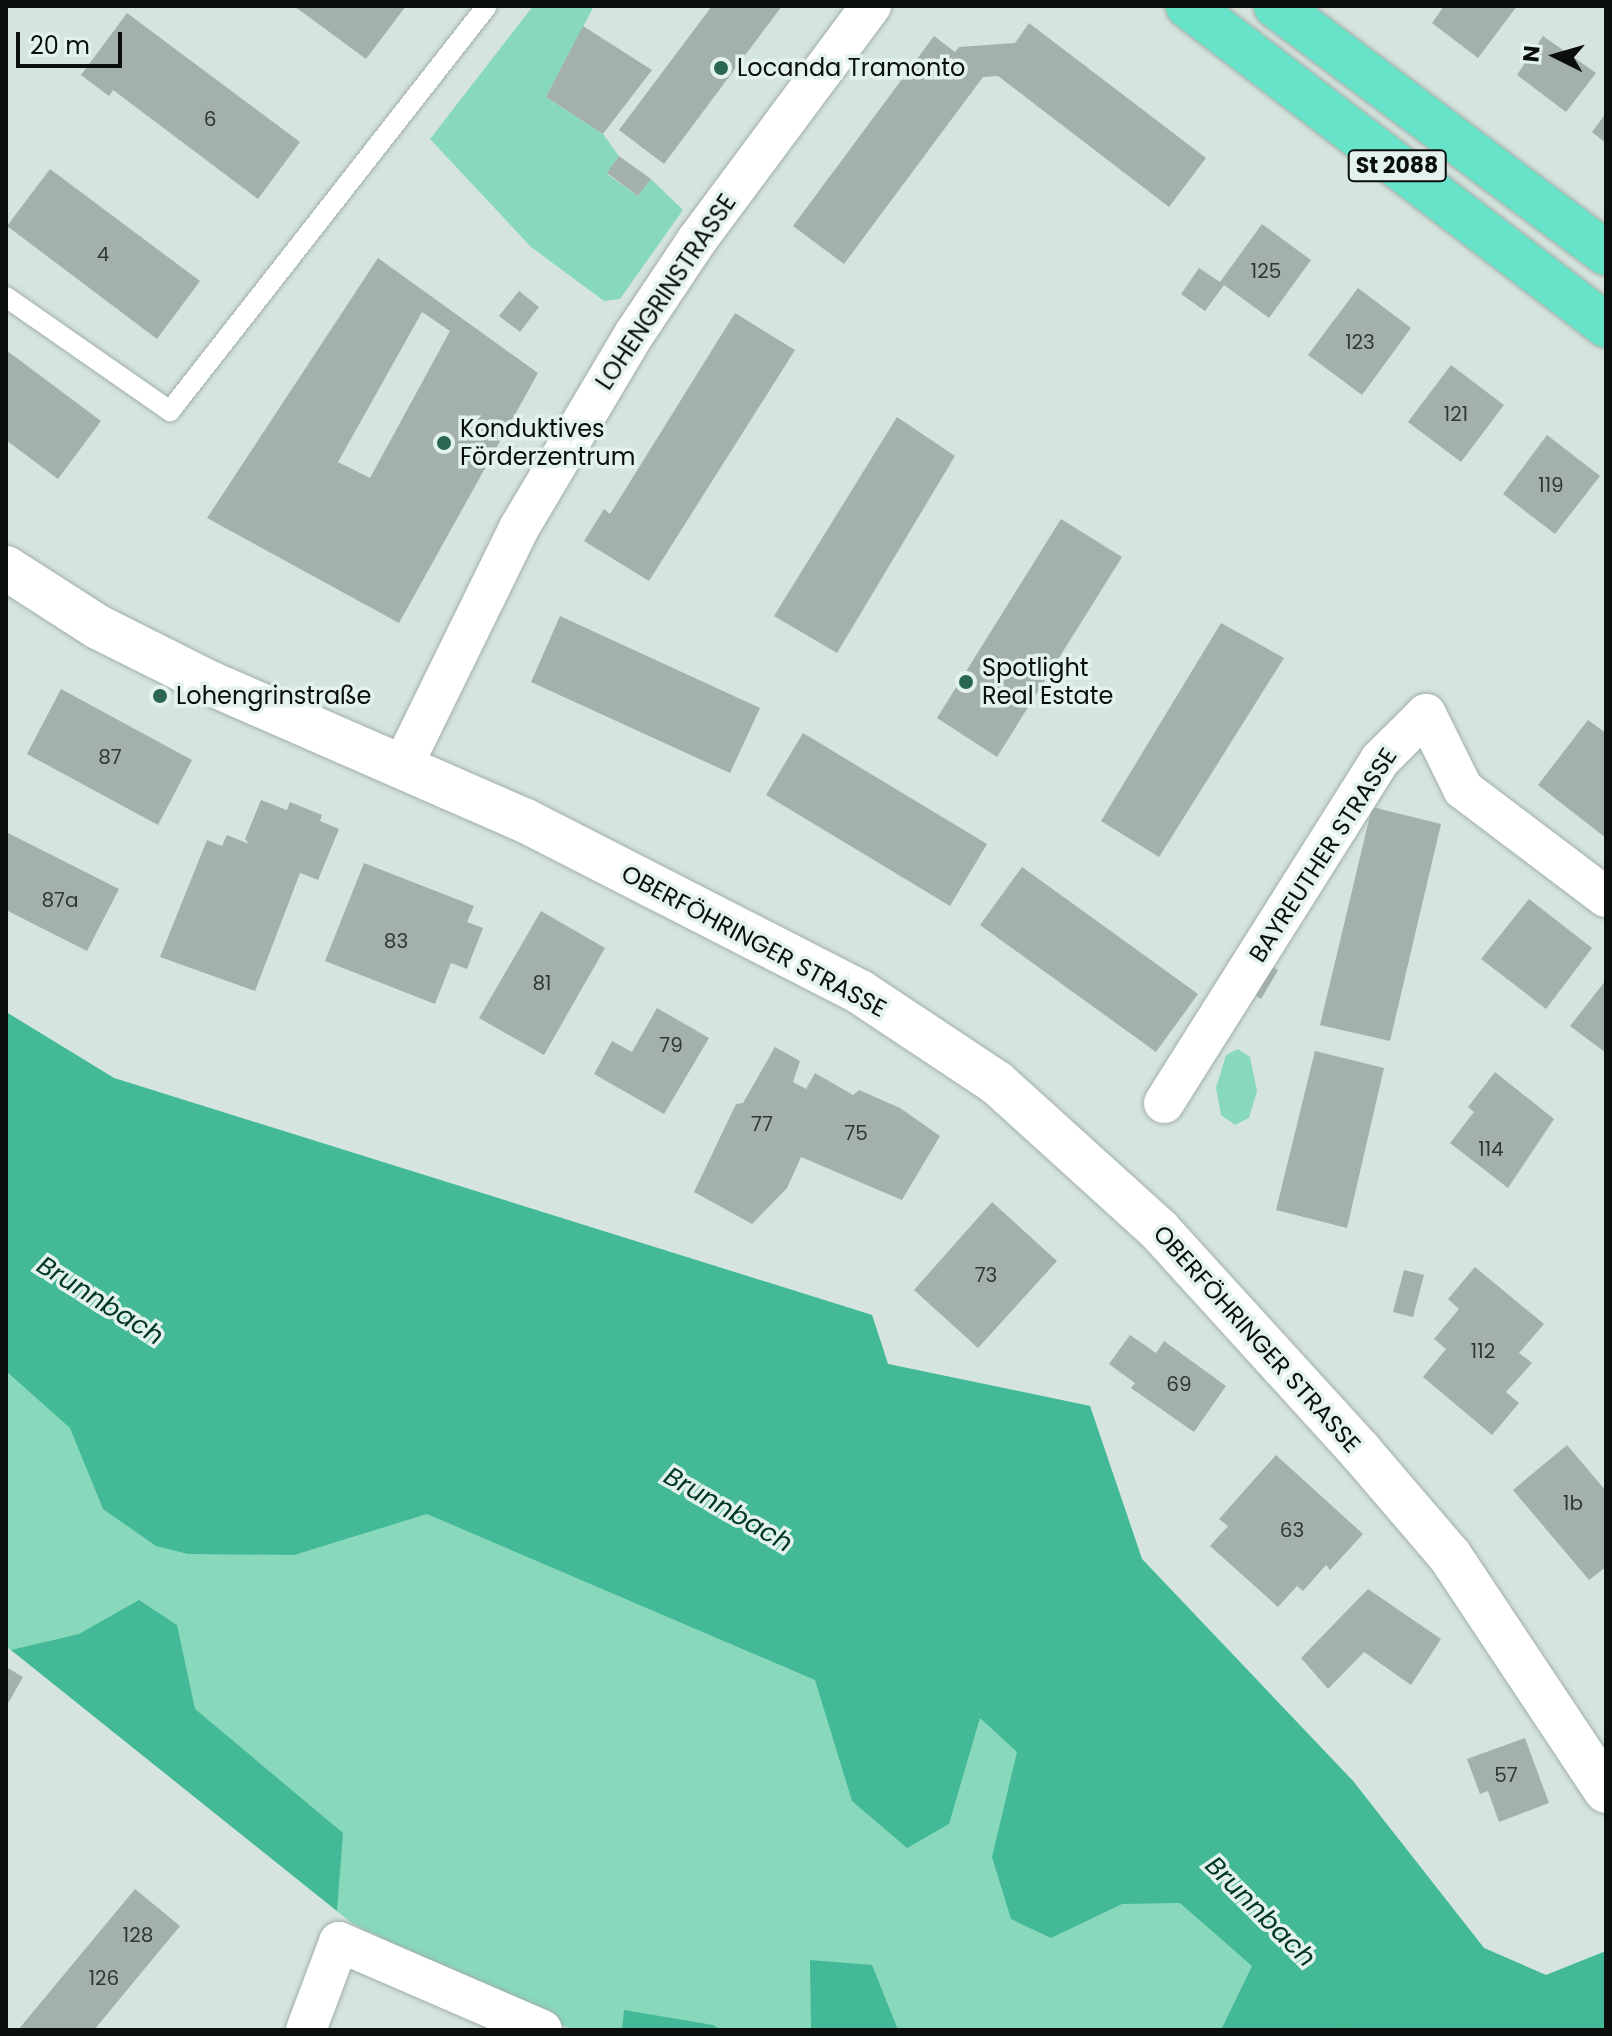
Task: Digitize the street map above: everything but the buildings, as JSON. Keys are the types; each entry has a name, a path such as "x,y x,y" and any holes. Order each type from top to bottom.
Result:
{"main road":[{"name":"St 2088","path":"1188,6 1606,325"},
{"name":"St 2088","path":"1276,6 1606,253"},
{"name":"OBERFÖHRINGER STRASSE","path":"6,568 98,627 212,684 524,820 860,992 997,1083 1159,1230 1450,1556 1606,1791"}],"street":[{"name":"LOHENGRINSTRASSE","path":"402,767 519,528 635,333 697,240 871,6"},
{"name":"BAYREUTHER STRASSE","path":"1164,1103 1380,760 1426,714 1463,789 1606,897"},
{"path":"306,2030 339,1942 542,2030"}],"lane":[{"path":"6,297 170,411 487,6"}],"green space":[{"path":"533,6 594,6 546,97 603,134 619,156 607,174 638,196 651,179 683,210 620,299 604,301 531,247 430,139"},
{"path":"6,1012 114,1078 872,1315 888,1364 1090,1406 1142,1559 1353,1781 1484,1948 1546,1975 1606,1951 1606,2030 572,2030 353,1924 6,1646"},
{"path":"6,1012 114,1078 872,1315 888,1364 1090,1406 1142,1559 1353,1781 1484,1948 1546,1975 1606,1951 1606,2030 1221,2030 1252,1966 1180,1903 1122,1904 1051,1938 1011,1919 992,1857 1017,1752 980,1718 949,1824 907,1848 852,1801 815,1680 427,1514 294,1555 188,1554 156,1546 103,1509 70,1428 6,1371"},
{"path":"1238,1049 1250,1057 1257,1091 1249,1118 1235,1125 1221,1115 1216,1088 1226,1055"},
{"path":"139,1600 177,1625 195,1709 343,1833 337,1911 11,1650 79,1634"},
{"path":"810,1960 872,1965 898,2030 811,2030"},
{"path":"624,2010 713,2025 721,2030 622,2030"}],"waterway":[{"name":"Brunnbach","path":"6,1269 198,1388 334,1327 456,1352 572,1425 625,1476 821,1590 848,1626 1018,1702 1347,2030"}],"place":[{"name":"Locanda Tramonto","path":"721,68"},
{"name":"Konduktives Förderzentrum","path":"444,443"},
{"name":"Spotlight Real Estate","path":"966,682"},
{"name":"Lohengrinstraße","path":"160,696"}]}
